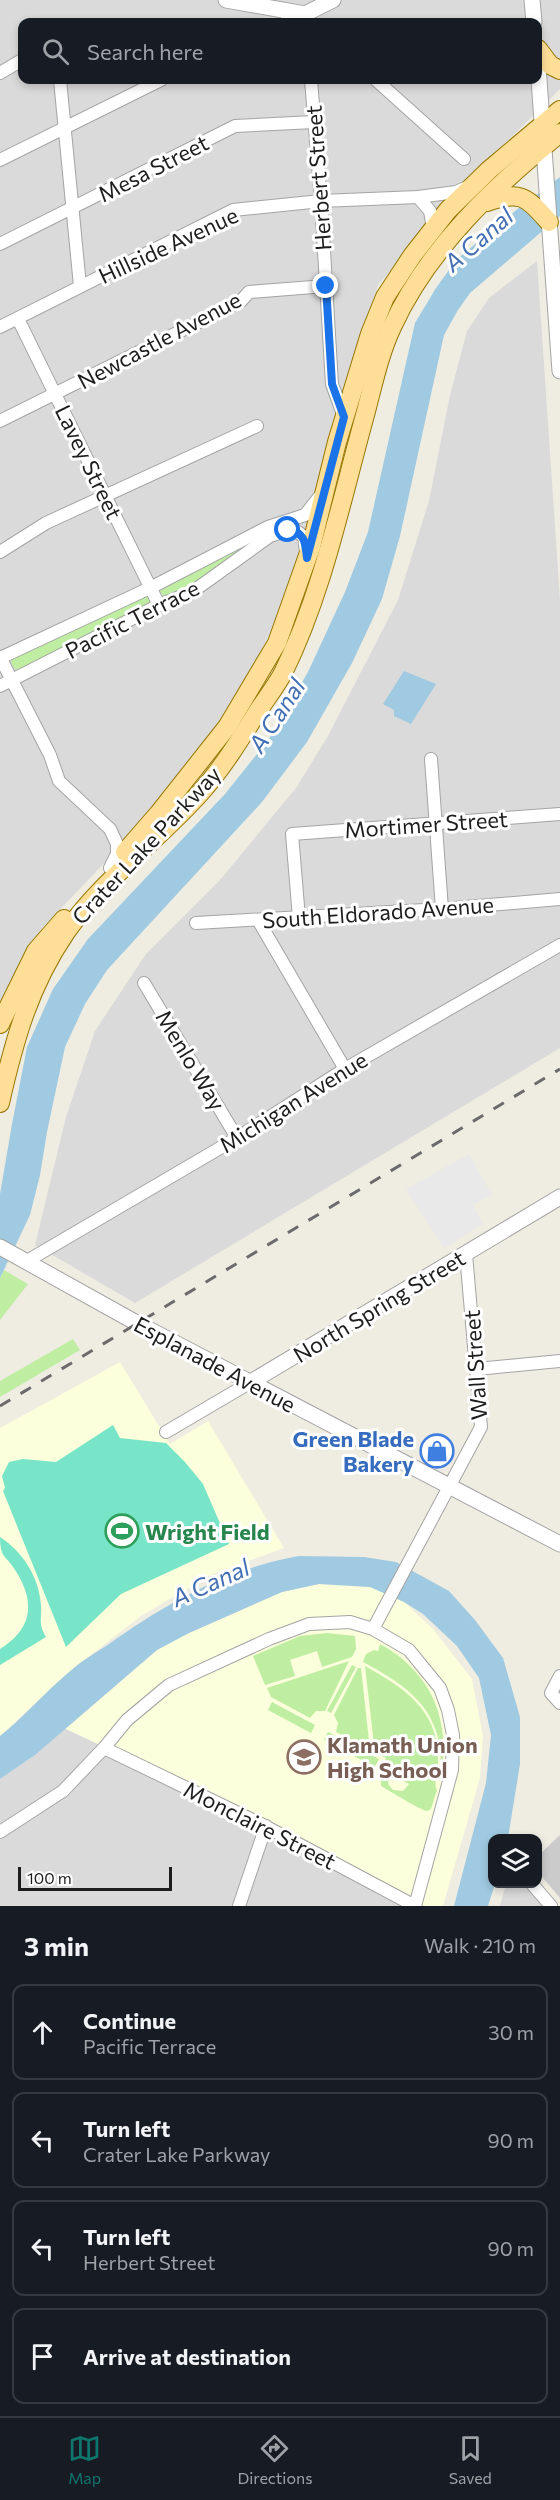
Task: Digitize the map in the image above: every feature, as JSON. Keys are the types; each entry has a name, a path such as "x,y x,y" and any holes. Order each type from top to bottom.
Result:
{"main road":[{"path":"542,55 550,65 560,70"},
{"name":"Crater Lake Parkway","path":"0,1024 36,951 159,813 227,727 277,644 307,558 344,417 370,334 385,297 412,256 448,210 560,110"},
{"name":"Crater Lake Parkway","path":"0,1103 21,1019 41,975 66,932 103,888 202,791 283,674 323,574 376,370 392,327 416,282 454,230 519,166 560,133"},
{"path":"482,204 508,195 521,196 533,204 550,230"}],"street":[{"path":"226,0 300,18"},
{"path":"310,18 333,0"},
{"path":"532,0 534,18"},
{"path":"0,73 18,62"},
{"path":"60,84 80,286"},
{"path":"0,160 153,84"},
{"name":"Herbert Street","path":"310,84 321,201 332,384 344,417"},
{"path":"380,84 464,159"},
{"path":"539,84 560,371"},
{"name":"Mesa Street","path":"0,244 235,126 314,122"},
{"name":"Hillside Avenue","path":"0,327 233,210 321,201 418,197 456,192 476,183"},
{"path":"418,197 430,211 433,229"},
{"name":"Newcastle Avenue","path":"0,422 241,301 249,292 326,286"},
{"name":"Lavey Street","path":"18,319 159,605"},
{"path":"0,552 46,523 257,426"},
{"name":"Pacific Terrace","path":"0,657 152,587 268,527 305,515 325,490"},
{"name":"Pacific Terrace","path":"0,686 159,605 192,592 270,536 288,530 298,532 304,537 307,558"},
{"path":"0,657 65,789 110,829 117,844 117,854 110,867"},
{"path":"431,759 442,909"},
{"name":"Mortimer Street","path":"299,918 292,834 560,814"},
{"name":"South Eldorado Avenue","path":"196,923 442,909 560,899"},
{"path":"258,920 345,1069"},
{"name":"Michigan Avenue","path":"21,1257 237,1138 345,1069 560,945"},
{"name":"Menlo Way","path":"144,983 237,1138"},
{"name":"North Spring Street","path":"166,1432 560,1197"},
{"name":"Esplanade Avenue","path":"0,1247 133,1321 560,1544"},
{"name":"Wall Street","path":"373,1629 481,1427 466,1254"},
{"path":"477,1369 560,1361"},
{"path":"0,1832 63,1791 104,1748 127,1719 169,1685 249,1648 309,1624 351,1622 373,1629 409,1650 440,1688 448,1710 453,1735 452,1770 415,1906"},
{"path":"560,1676 551,1693 560,1702"},
{"name":"Monclaire Street","path":"104,1748 266,1826 415,1906"},
{"path":"239,1906 266,1826"},
{"path":"535,1888 551,1906"}],"shaded area":[{"path":"0,0 560,0 560,89 475,173 378,285 291,593 207,756 42,928 0,1009"},
{"path":"537,261 560,600 560,1048 135,1303 35,1245 66,1117 95,1031 146,954 220,880 296,788 328,736 398,600 429,501 450,395 467,331 489,298"},
{"path":"469,1154 492,1195 473,1205 483,1224 444,1248 406,1189"},
{"path":"120,1362 170,1444 208,1421 284,1548 211,1575 141,1616 69,1672 0,1736 0,1428"},
{"name":"Klamath Union High School","path":"319,1584 370,1587 404,1602 433,1629 472,1679 483,1736 480,1778 443,1906 419,1906 420,1902 327,1852 64,1728 157,1650 189,1633 282,1592"},
{"path":"64,1728 327,1852 420,1902 419,1906 0,1906 0,1779 35,1755"},
{"path":"560,1835 560,1898 542,1877 542,1852"},
{"path":"505,1888 530,1888 546,1906 500,1906"}],"green space":[{"path":"240,545 242,548 193,585 172,595 163,596 159,590 161,585"},
{"path":"150,593 153,600 149,606 20,670 13,668 11,662 14,656"},
{"path":"4,1270 28,1284 0,1320 0,1278"},
{"path":"73,1339 80,1350 0,1397 0,1381"},
{"name":"Wright Field","path":"113,1425 120,1438 166,1443 185,1462 203,1484 229,1544 121,1594 66,1647 3,1491 5,1488 2,1476 9,1462 23,1459 56,1462"},
{"path":"0,1537 23,1558 33,1575 40,1595 41,1625 46,1637 0,1665 0,1649 10,1642 24,1625 28,1606 23,1584 1,1550"},
{"path":"327,1633 355,1636 356,1649 352,1657 322,1667 317,1651 290,1660 295,1676 265,1685 253,1656 300,1636"},
{"path":"380,1644 413,1669 434,1700 443,1737 440,1778 441,1751 430,1718 413,1695 390,1677 363,1662 366,1654 374,1650 378,1651"},
{"path":"349,1661 325,1711 316,1711 310,1718 271,1697 267,1688"},
{"path":"352,1665 356,1667 331,1713 327,1711"},
{"path":"365,1666 407,1693 427,1716 437,1746 438,1764 437,1790 431,1809 424,1810 381,1786 381,1780 377,1775 386,1758 375,1753","holes":["390,1774 409,1784 403,1791 393,1790 388,1784"]},
{"path":"358,1668 361,1668 370,1750 336,1732 338,1723 334,1715"},
{"path":"272,1702 315,1725 311,1733 268,1710"},
{"path":"328,1732 379,1759 370,1776 361,1771 365,1762 324,1740"}],"water":[{"path":"560,177 560,216 470,293 444,335 400,536 382,599 352,663 307,742 262,802 107,970 85,1004 65,1047 30,1215 0,1278 0,1194 12,1124 27,1047 53,989 88,939 225,794 269,739 308,672 345,592 368,532 415,323 457,259"},
{"path":"404,671 436,684 411,724 394,716 394,710 383,704"},
{"path":"299,1556 364,1557 396,1562 449,1591 475,1620 503,1658 520,1717 520,1764 509,1834 488,1834 488,1888 494,1888 488,1906 454,1906 486,1783 491,1735 479,1678 457,1646 423,1614 404,1602 370,1587 319,1584 282,1592 189,1633 157,1650 35,1755 0,1779 0,1736 78,1665 176,1601 223,1578"}],"railway":[{"path":"0,1406 560,1069"}],"place":[{"name":"Green Blade Bakery","path":"437,1451"},
{"name":"Wright Field","path":"122,1531"},
{"name":"Klamath Union High School","path":"304,1757"}],"route":[{"path":"288,530 298,532 304,537 307,558 344,417 332,384 326,286"}],"water label":[{"name":"A Canal","path":"478,239"},
{"name":"A Canal","path":"276,715"},
{"name":"A Canal","path":"210,1582"}]}
